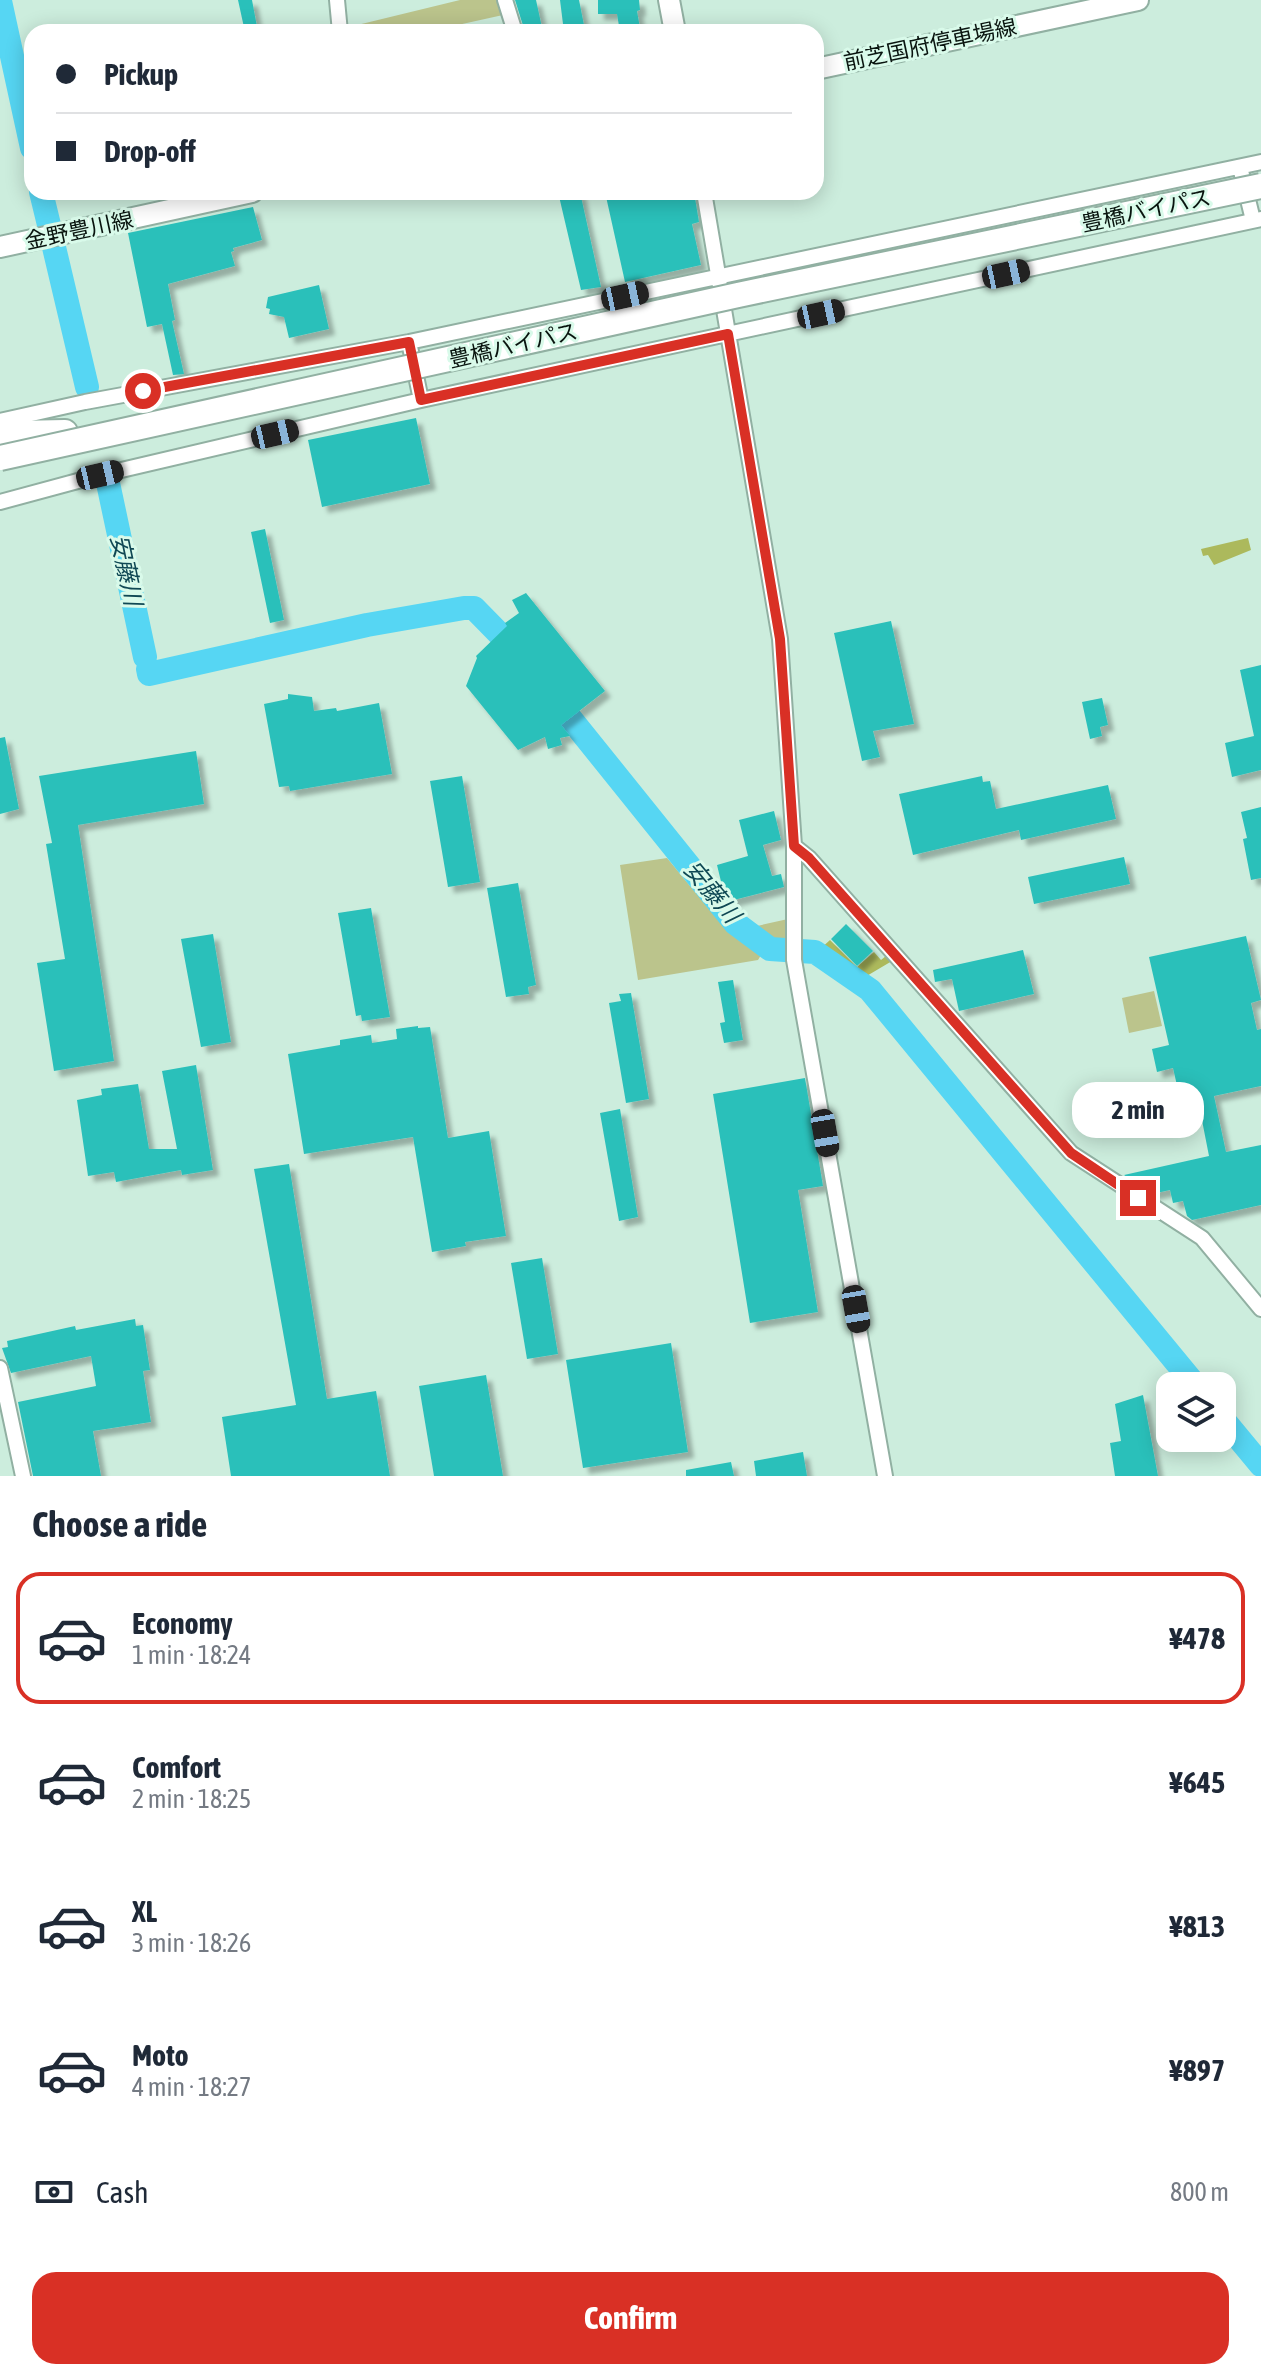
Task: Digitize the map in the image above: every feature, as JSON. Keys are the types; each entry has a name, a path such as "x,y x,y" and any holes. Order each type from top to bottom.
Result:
{"highway":[{"name":"豊橋バイパス","path":"0,458 64,439 1251,171"},
{"name":"豊橋バイパス","path":"0,446 116,431 335,386 738,295 1261,186"},
{"path":"0,437 18,433 64,439"},
{"path":"0,470 64,439"}],"main road":[{"path":"669,0 674,24"},
{"name":"前芝国府停車場線","path":"824,67 1138,0"},
{"name":"金野豊川線","path":"0,247 215,200"}],"street":[{"path":"337,0 339,24"},
{"path":"505,0 512,24"},
{"path":"0,421 85,402 409,342 718,276 1251,171 1261,162"},
{"path":"0,502 100,475 421,400 1257,219 1251,171"},
{"path":"705,200 780,639 794,846 794,951 885,1476"},
{"path":"409,342 421,400"},
{"path":"794,846 809,858 1071,1153 1202,1238 1261,1309"},
{"path":"0,1368 23,1476"}],"green space":[{"path":"460,0 499,0 503,15 462,24 361,24"},
{"path":"1248,538 1251,550 1214,565 1208,555 1203,556 1201,549"},
{"path":"667,858 722,922 761,955 758,960 638,980 620,865"},
{"path":"788,919 788,948 775,946 748,928"},
{"path":"830,940 857,967 874,952 881,960 886,956 892,961 865,977 818,951"},
{"path":"1154,991 1162,1026 1129,1033 1122,998"}],"building":[{"path":"238,0 252,0 256,24 243,24"},
{"path":"515,0 536,0 541,24 522,24"},
{"path":"560,0 579,0 584,24 563,24"},
{"path":"598,0 639,0 639,24 619,24 617,14 598,14"},
{"path":"560,200 582,200 601,287 581,290"},
{"path":"607,200 695,200 699,222 692,224 701,265 625,282"},
{"path":"253,207 262,240 233,248 231,252 235,266 168,284 175,320 172,321 184,374 173,375 162,324 147,327 128,233"},
{"path":"319,285 329,329 289,338 284,317 269,314 270,309 266,308 268,297"},
{"path":"416,418 430,484 322,507 308,440"},
{"path":"265,529 284,620 270,623 251,532"},
{"path":"526,593 605,691 561,725 570,736 560,738 562,745 548,749 545,737 518,750 466,686 476,656 507,626 505,623 519,613 512,600"},
{"path":"891,621 914,724 873,731 880,757 862,761 834,633"},
{"path":"1261,665 1261,770 1232,777 1225,743 1254,736 1240,670"},
{"path":"288,694 312,697 314,711 336,708 337,711 379,703 392,774 290,791 289,786 279,787 264,704 288,699"},
{"path":"1102,698 1108,725 1100,727 1102,736 1090,739 1082,702"},
{"path":"5,737 19,809 0,814 0,738"},
{"path":"196,751 204,804 78,825 114,1061 54,1071 37,963 65,959 46,844 52,843 39,776"},
{"path":"462,776 480,882 448,887 430,781"},
{"path":"982,776 983,782 990,781 996,809 1108,785 1116,819 1021,840 1019,830 913,855 899,794"},
{"path":"1261,807 1261,878 1251,880 1241,812"},
{"path":"774,811 781,840 763,845 772,876 781,874 784,887 726,902 717,865 748,856 739,820"},
{"path":"1124,857 1130,884 1034,904 1028,877"},
{"path":"518,883 536,985 528,987 529,994 506,997 487,888"},
{"path":"371,908 390,1017 362,1021 361,1015 356,1016 338,913"},
{"path":"846,924 873,951 857,966 831,939"},
{"path":"213,934 231,1042 201,1047 181,939"},
{"path":"1246,936 1261,1000 1251,1003 1257,1030 1261,1029 1261,1086 1214,1096 1226,1152 1261,1145 1261,1205 1192,1220 1187,1216 1183,1201 1173,1203 1170,1190 1152,1194 1124,1175 1209,1156 1198,1100 1181,1103 1173,1068 1157,1072 1152,1049 1169,1045 1149,957"},
{"path":"1023,950 1034,994 959,1011 952,979 935,982 933,970"},
{"path":"733,980 743,1040 724,1043 720,1023 725,1022 718,982"},
{"path":"631,993 649,1099 626,1103 609,1003 621,1001 619,994"},
{"path":"430,1027 448,1138 489,1131 506,1236 465,1242 466,1246 432,1252 413,1137 304,1154 288,1054 340,1045 340,1040 371,1035 372,1043 397,1039 396,1029"},
{"path":"196,1065 213,1170 182,1175 181,1170 116,1182 114,1172 88,1176 77,1100 102,1095 101,1089 138,1084 149,1149 177,1149 162,1071"},
{"path":"805,1078 823,1186 798,1190 818,1312 750,1323 713,1094"},
{"path":"620,1109 638,1217 619,1221 600,1113"},
{"path":"289,1164 327,1399 376,1391 390,1476 231,1476 222,1417 296,1405 254,1169"},
{"path":"542,1258 558,1354 527,1359 511,1263"},
{"path":"135,1319 136,1326 143,1325 150,1370 143,1371 151,1422 93,1431 101,1476 33,1476 18,1402 96,1386 91,1356 11,1373 2,1348 8,1347 7,1341 75,1326 76,1330"},
{"path":"671,1343 688,1452 583,1468 566,1360"},
{"path":"486,1375 503,1476 434,1476 419,1386"},
{"path":"1143,1395 1158,1476 1115,1476 1110,1443 1121,1441 1115,1404"},
{"path":"803,1452 807,1476 756,1476 754,1461"},
{"path":"731,1462 734,1476 686,1476 686,1470"}],"waterway":[{"name":"安藤川","path":"0,1 24,111"},
{"name":"安藤川","path":"43,200 50,229"},
{"name":"安藤川","path":"53,243 87,387"},
{"name":"安藤川","path":"108,483 145,657"},
{"name":"安藤川","path":"148,669 149,674 367,625 464,608 474,608 522,657"},
{"name":"安藤川","path":"550,693 735,923 770,949 815,952 870,990 1184,1372"},
{"name":"安藤川","path":"1236,1435 1261,1465"}],"route":[{"path":"143,391 409,342 421,400 728,334 780,639 794,846 809,858 1071,1153 1138,1198"}]}
